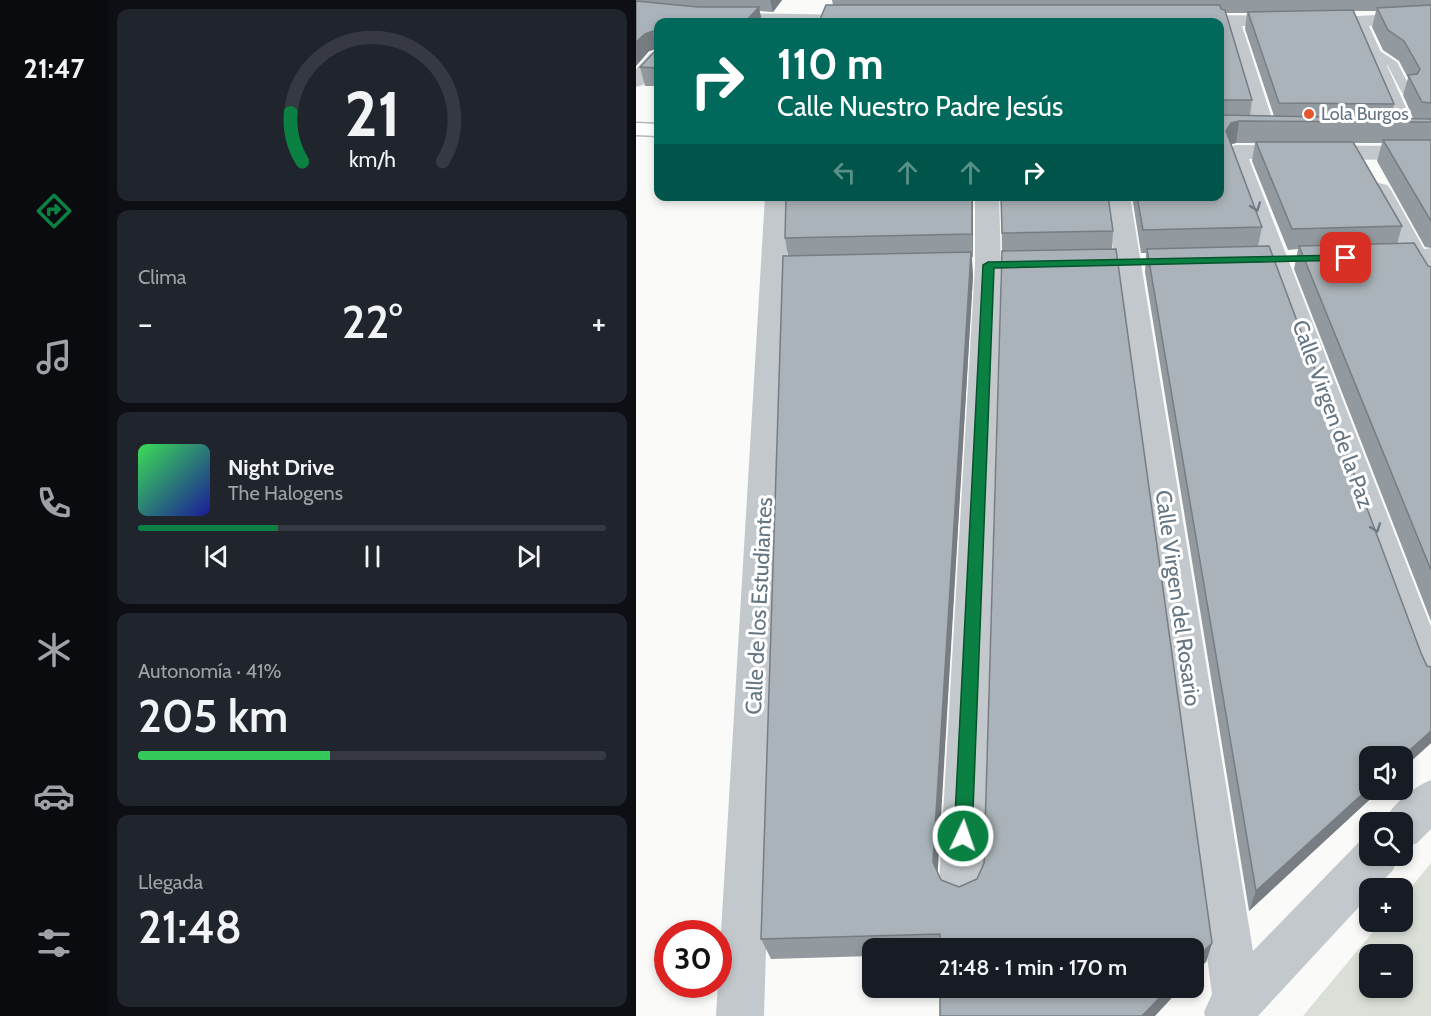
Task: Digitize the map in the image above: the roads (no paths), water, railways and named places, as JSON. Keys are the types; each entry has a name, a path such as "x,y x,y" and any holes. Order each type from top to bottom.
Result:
{"main road":[{"path":"636,114 654,115"},
{"path":"636,129 654,130"},
{"path":"1239,141 1265,131 1288,131"},
{"path":"1383,132 1415,132"}],"street":[{"path":"803,18 813,0"},
{"path":"636,10 687,18"},
{"path":"1224,20 1358,21 1431,17"},
{"path":"1230,20 1265,131"},
{"path":"1358,21 1369,47 1396,90 1415,132"},
{"path":"640,90 654,64"},
{"path":"1239,141 1358,153 1431,153"},
{"name":"Calle Virgen de la Paz","path":"1239,141 1276,259 1431,676"},
{"path":"1358,153 1424,257 1431,283"},
{"name":"Calle de los Estudiantes","path":"740,1016 786,271 778,201"},
{"path":"961,884 988,265 987,201"},
{"name":"Calle Virgen del Rosario","path":"1119,201 1231,1008"},
{"path":"1358,258 1424,257"},
{"path":"1413,818 1431,799"},
{"path":"1231,1008 1367,866"}],"place":[{"name":"Lola Burgos","path":"1309,114"}]}
